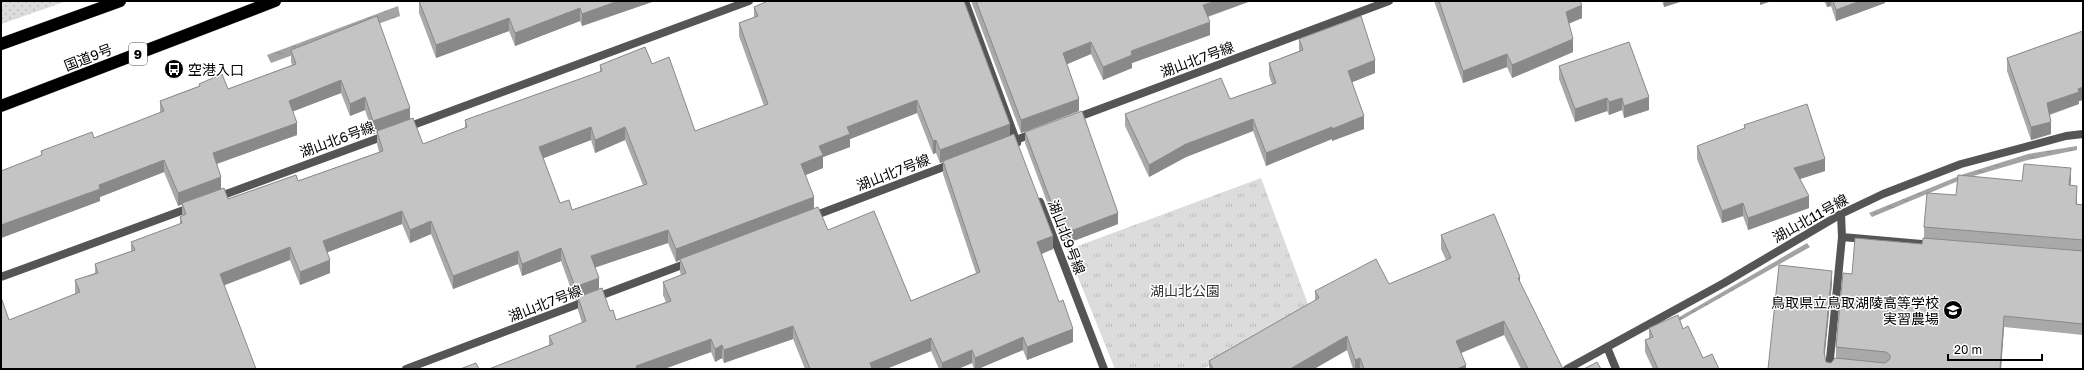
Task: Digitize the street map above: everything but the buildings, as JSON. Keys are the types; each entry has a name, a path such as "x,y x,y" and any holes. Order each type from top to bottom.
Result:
{"highway":[{"path":"1,44 120,1"},
{"name":"国道9号","path":"1,106 275,1"}],"street":[{"name":"湖山北6号線","path":"1,277 749,1"},
{"path":"965,1 1022,155"},
{"name":"湖山北7号線","path":"1068,121 1389,1"},
{"path":"1001,145 1046,129"},
{"name":"湖山北11号線","path":"1568,369 1724,283 1841,214 1883,194 1961,164 2066,136 2083,134"},
{"name":"湖山北7号線","path":"800,221 964,159"},
{"name":"湖山北9号線","path":"1036,192 1104,369"},
{"path":"1832,366 1842,237 1841,214"},
{"path":"1842,237 1943,246"},
{"name":"湖山北7号線","path":"406,369 696,260"},
{"path":"1607,347 1616,369"}],"green space":[{"path":"67,1 1,24 1,2"},
{"name":"湖山北公園","path":"1261,178 1308,304 1204,369 1115,369 1067,250"}],"water":[{"path":"398,6 400,16 271,63 267,55"},
{"path":"2077,146 2077,150 2028,160 1963,179 1872,217 1869,213 1964,174 2028,154"},
{"path":"1807,243 1810,247 1651,337 1650,334"}],"place":[{"name":"空港入口","path":"174,69"},
{"name":"鳥取県立鳥取湖陵高等学校 実習農場","path":"1953,310"}]}
